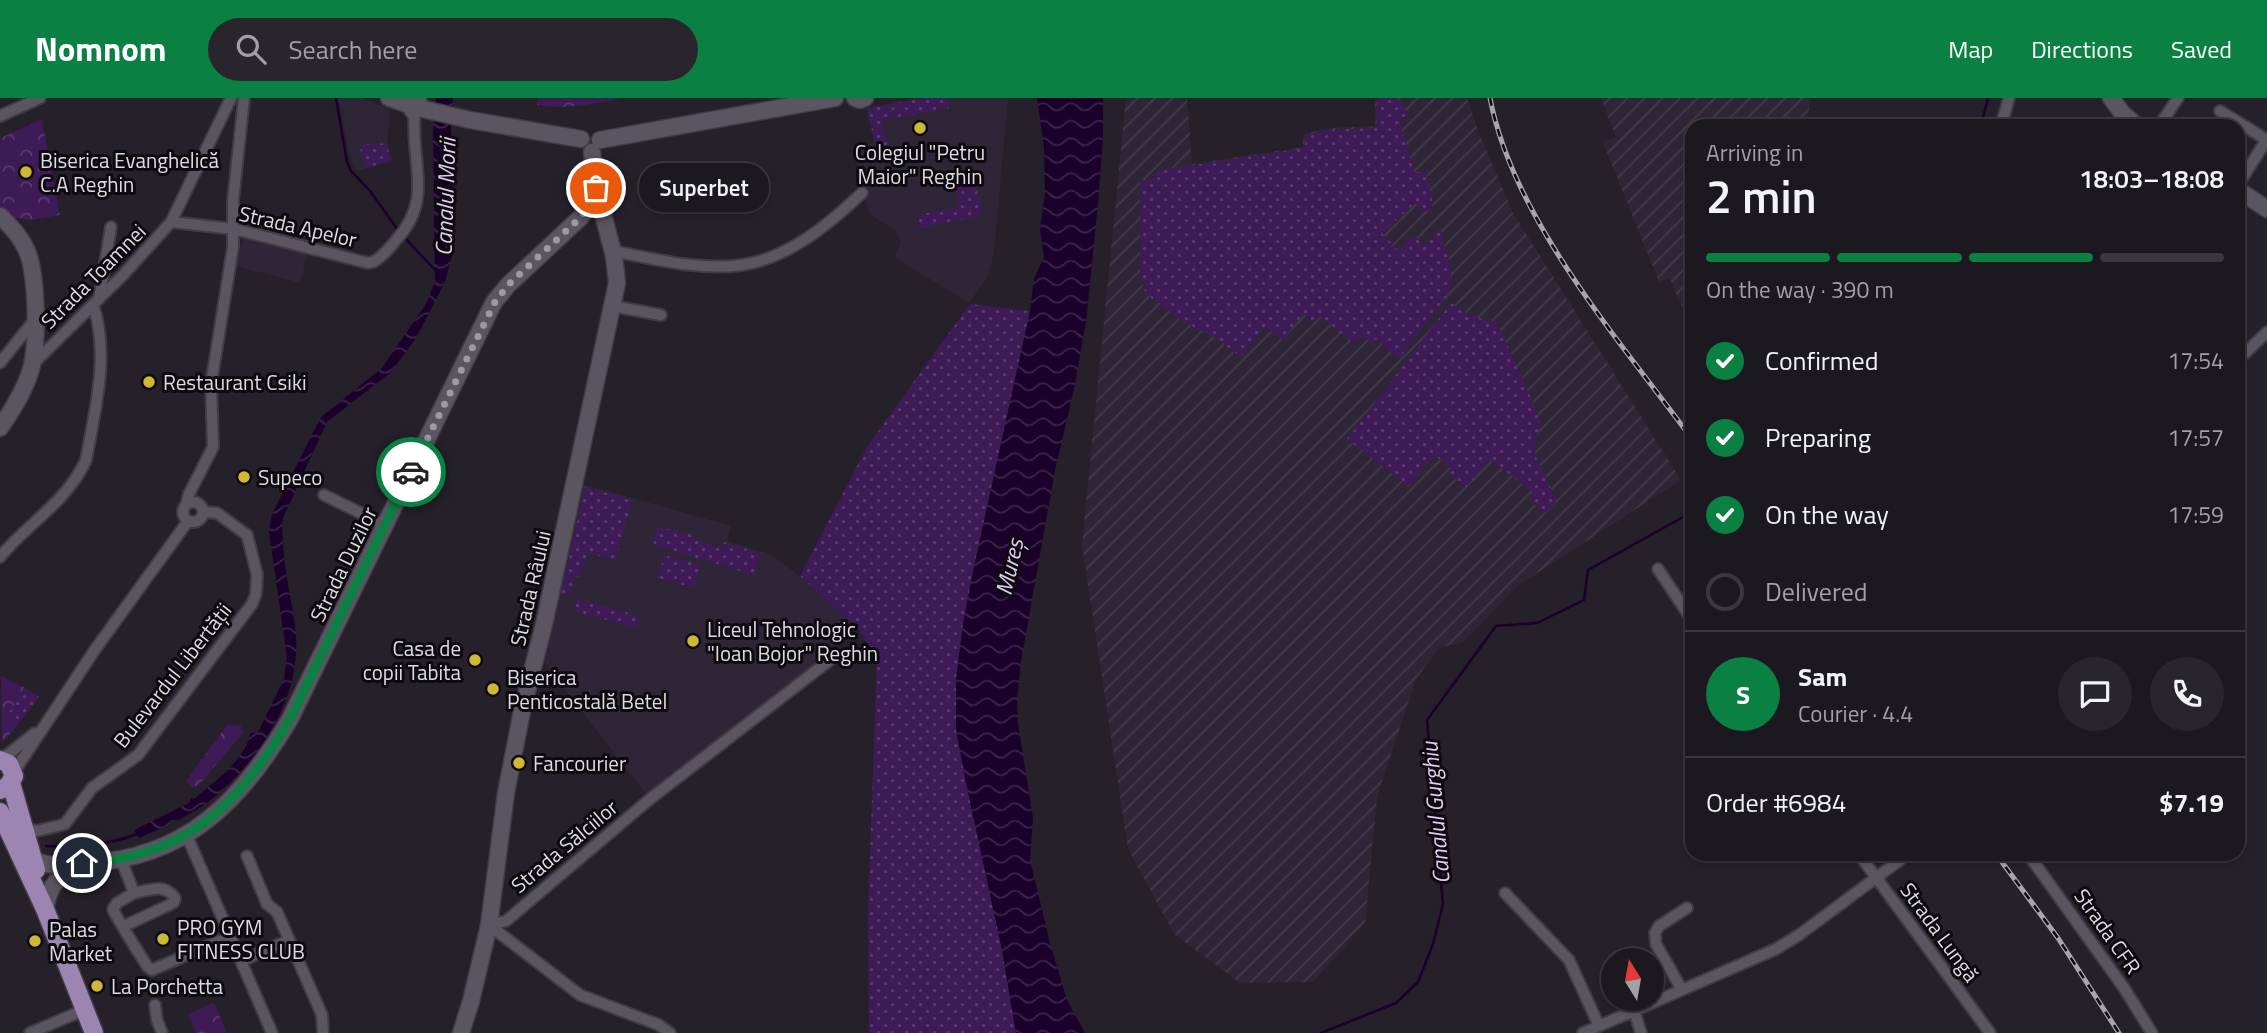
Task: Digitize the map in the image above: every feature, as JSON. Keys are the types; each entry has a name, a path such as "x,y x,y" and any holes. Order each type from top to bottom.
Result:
{"main road":[{"path":"389,98 462,119 581,139 584,134 590,132 596,135 596,146 825,99"},
{"path":"855,98 865,98"},
{"path":"2110,98 2129,119"},
{"name":"Strada Râului","path":"461,1033 489,925 506,793 617,283 613,251 596,188 596,146"},
{"name":"Strada Duzilor","path":"34,860 48,865 97,863 165,846 209,820 269,755 309,681 495,302 508,285 580,218 593,201 596,188"},
{"path":"2245,193 2267,209"},
{"path":"0,428 21,394 33,364 35,319 28,253 4,220"},
{"path":"5,773 34,860 45,909"},
{"path":"0,812 45,909 94,1033"},
{"name":"Strada Duzilor","path":"45,909 49,891 56,880 97,863"}],"street":[{"path":"0,116 40,98"},
{"name":"Strada Toamnei","path":"33,364 152,246 171,222 231,98"},
{"path":"188,521 184,516 191,504 193,486 213,447 211,384 230,268 234,229 233,201 244,98"},
{"path":"2003,119 2009,98"},
{"path":"2164,119 2178,98"},
{"name":"Strada Apelor","path":"171,222 234,229 368,263 379,259 407,229 419,200 413,128 417,106"},
{"path":"2220,111 2233,119"},
{"path":"223,115 242,120"},
{"path":"2245,126 2267,140 2245,176"},
{"path":"613,251 691,265 744,265 770,257 802,241 833,221 862,193"},
{"path":"0,557 12,542 65,495 86,460 100,360 96,302 111,227"},
{"path":"612,306 661,316"},
{"path":"0,363 35,319"},
{"path":"2245,353 2267,332"},
{"path":"324,495 385,525"},
{"path":"5,773 43,727 188,521 199,520 204,512 202,506 191,504"},
{"name":"Bulevardul Libertății","path":"24,828 37,831 65,824 92,788 138,755 252,604 256,594 257,575 247,535 217,513 204,512"},
{"path":"1658,569 1685,610"},
{"name":"Strada Sălciilor","path":"489,925 506,921 650,799 830,660"},
{"path":"5,773 43,727"},
{"path":"187,835 272,1033"},
{"path":"247,856 267,904 277,912 323,1015 323,1033"},
{"path":"121,859 134,893"},
{"name":"Strada Lungă","path":"1865,861 1990,1033"},
{"path":"1664,998 1776,949 1899,861"},
{"name":"Strada CFR","path":"2033,861 2117,978 2152,1033"},
{"path":"124,926 174,902 175,898 170,891 160,887 134,893 117,903 113,909 114,915 152,970 231,936"},
{"path":"1505,893 1569,960 1599,1026"},
{"path":"1682,990 1656,944 1655,933 1659,926 1687,908"},
{"path":"489,925 580,996 659,1026 670,1033"},
{"path":"242,961 289,940"},
{"path":"155,1005 162,1033"},
{"path":"30,1033 84,1010"},
{"path":"1583,1033 1630,1012"},
{"path":"1635,1012 1641,1033"}],"shaded area":[{"path":"338,98 362,98 390,109 387,149 391,161 357,171 350,155"},
{"path":"917,98 1008,98 994,253 988,276 969,303 894,257 901,243 896,231 869,214 852,147 874,143 866,108"},
{"path":"1126,98 1187,98 1192,164 1303,147 1303,134 1328,128 1375,126 1375,98 1467,98 1513,213 1681,480 1520,584 1462,643 1440,647 1416,679 1377,797 1365,923 1313,982 1240,983 1174,934 1128,849 1082,545"},
{"path":"1601,98 1811,98 1807,119 1685,119 1685,305 1681,306 1670,278 1659,282 1603,142 1616,137"},
{"path":"244,236 308,253 300,283 236,266"},
{"name":"Liceul Tehnologic \"Ioan Bojor\" Reghin","path":"583,484 731,526 727,541 770,554 800,576 855,626 825,656 647,795 542,660"}],"green space":[{"path":"538,98 622,98 558,107 537,105"},
{"path":"923,98 948,98 949,108 893,118 891,104"},
{"path":"1377,98 1398,98 1409,115 1399,119 1415,173 1425,170 1433,204 1431,210 1423,212 1415,203 1382,233 1397,250 1414,235 1425,246 1440,229 1451,273 1450,289 1446,297 1399,359 1376,339 1372,343 1362,336 1355,344 1319,316 1313,322 1303,314 1283,340 1265,326 1241,357 1216,338 1183,322 1146,294 1140,275 1140,180 1155,178 1155,171 1305,148 1305,135 1328,130 1377,128"},
{"path":"889,104 892,119 882,121 887,145 876,147 867,108"},
{"path":"42,119 60,215 31,220 12,217 0,206 0,138"},
{"path":"387,144 391,161 367,168 359,146"},
{"path":"975,181 982,216 919,228 917,215 959,207 955,184"},
{"path":"1451,303 1472,316 1497,322 1541,421 1535,455 1555,497 1555,504 1546,513 1534,504 1532,491 1489,459 1467,487 1448,474 1452,469 1434,455 1409,487 1347,439"},
{"path":"970,304 1030,311 975,562 956,680 956,729 1002,950 1016,1033 869,1033 868,914 877,655 855,626 800,576 867,447"},
{"path":"585,487 632,500 616,560 587,553 581,577 575,576 570,595 561,593"},
{"path":"658,527 694,535 693,540 722,548 724,542 761,553 754,575 653,545"},
{"path":"664,555 701,565 694,588 658,578"},
{"path":"577,599 640,616 637,628 574,611"},
{"path":"1,676 27,689 4,718 16,727 2,743"},
{"path":"27,689 39,697 16,727 4,718"},
{"path":"228,724 241,726 243,733 198,786 193,788 186,781"},
{"path":"214,1003 227,1033 196,1033 188,1014"}],"water":[{"path":"436,98 453,98 451,129 454,248 445,282 416,338 391,372 327,422 283,518 284,559 296,636 296,659 285,702 264,743 218,794 190,814 139,838 134,830 189,803 191,798 194,799 228,769 243,751 250,733 258,732 284,679 287,657 269,532 272,514 321,417 382,368 426,304 435,282 433,133"},
{"name":"Mureș","path":"1037,98 1103,98 1103,138 1086,322 1055,470 1021,661 1017,700 1018,724 1033,818 1030,860 1067,1000 1085,1033 1016,1033 1002,950 956,729 956,680 963,624 1030,311 1034,279 1044,257 1040,229 1045,194 1044,148"}],"waterway":[{"path":"336,98 347,162 351,171 370,191 398,230"},
{"name":"Canalul Gurghiu","path":"1983,119 1988,98"},
{"path":"402,235 436,271"},
{"name":"Canalul Gurghiu","path":"1321,1033 1396,1003 1418,982 1433,944 1443,904 1427,720 1496,626 1537,623 1584,600 1588,570 1685,516"},
{"name":"Canalul Morii","path":"46,846 94,844 139,833"}],"railway":[{"path":"1490,98 1502,143 1521,189 1545,233 1603,320 1685,430"},
{"path":"2001,861 2058,938 2119,1033"}],"way so far":[{"path":"411,472 495,302 508,285 580,218 593,201 596,188"}],"place":[{"name":"Colegiul \"Petru Maior\" Reghin","path":"920,128"},
{"name":"Biserica Evanghelică C.A Reghin","path":"26,172"},
{"name":"Superbet","path":"596,188"},
{"name":"Restaurant Csiki","path":"149,382"},
{"name":"Supeco","path":"244,477"},
{"name":"Liceul Tehnologic \"Ioan Bojor\" Reghin","path":"693,641"},
{"name":"Casa de copii Tabita","path":"475,660"},
{"name":"Biserica Penticostală Betel","path":"493,689"},
{"name":"Fancourier","path":"519,763"},
{"name":"PRO GYM FITNESS CLUB","path":"163,939"},
{"name":"Palas Market","path":"35,941"},
{"name":"La Porchetta","path":"97,986"}],"route":[{"path":"82,863 133,856 165,846 198,829 249,780 269,755 290,719 411,472"}]}
